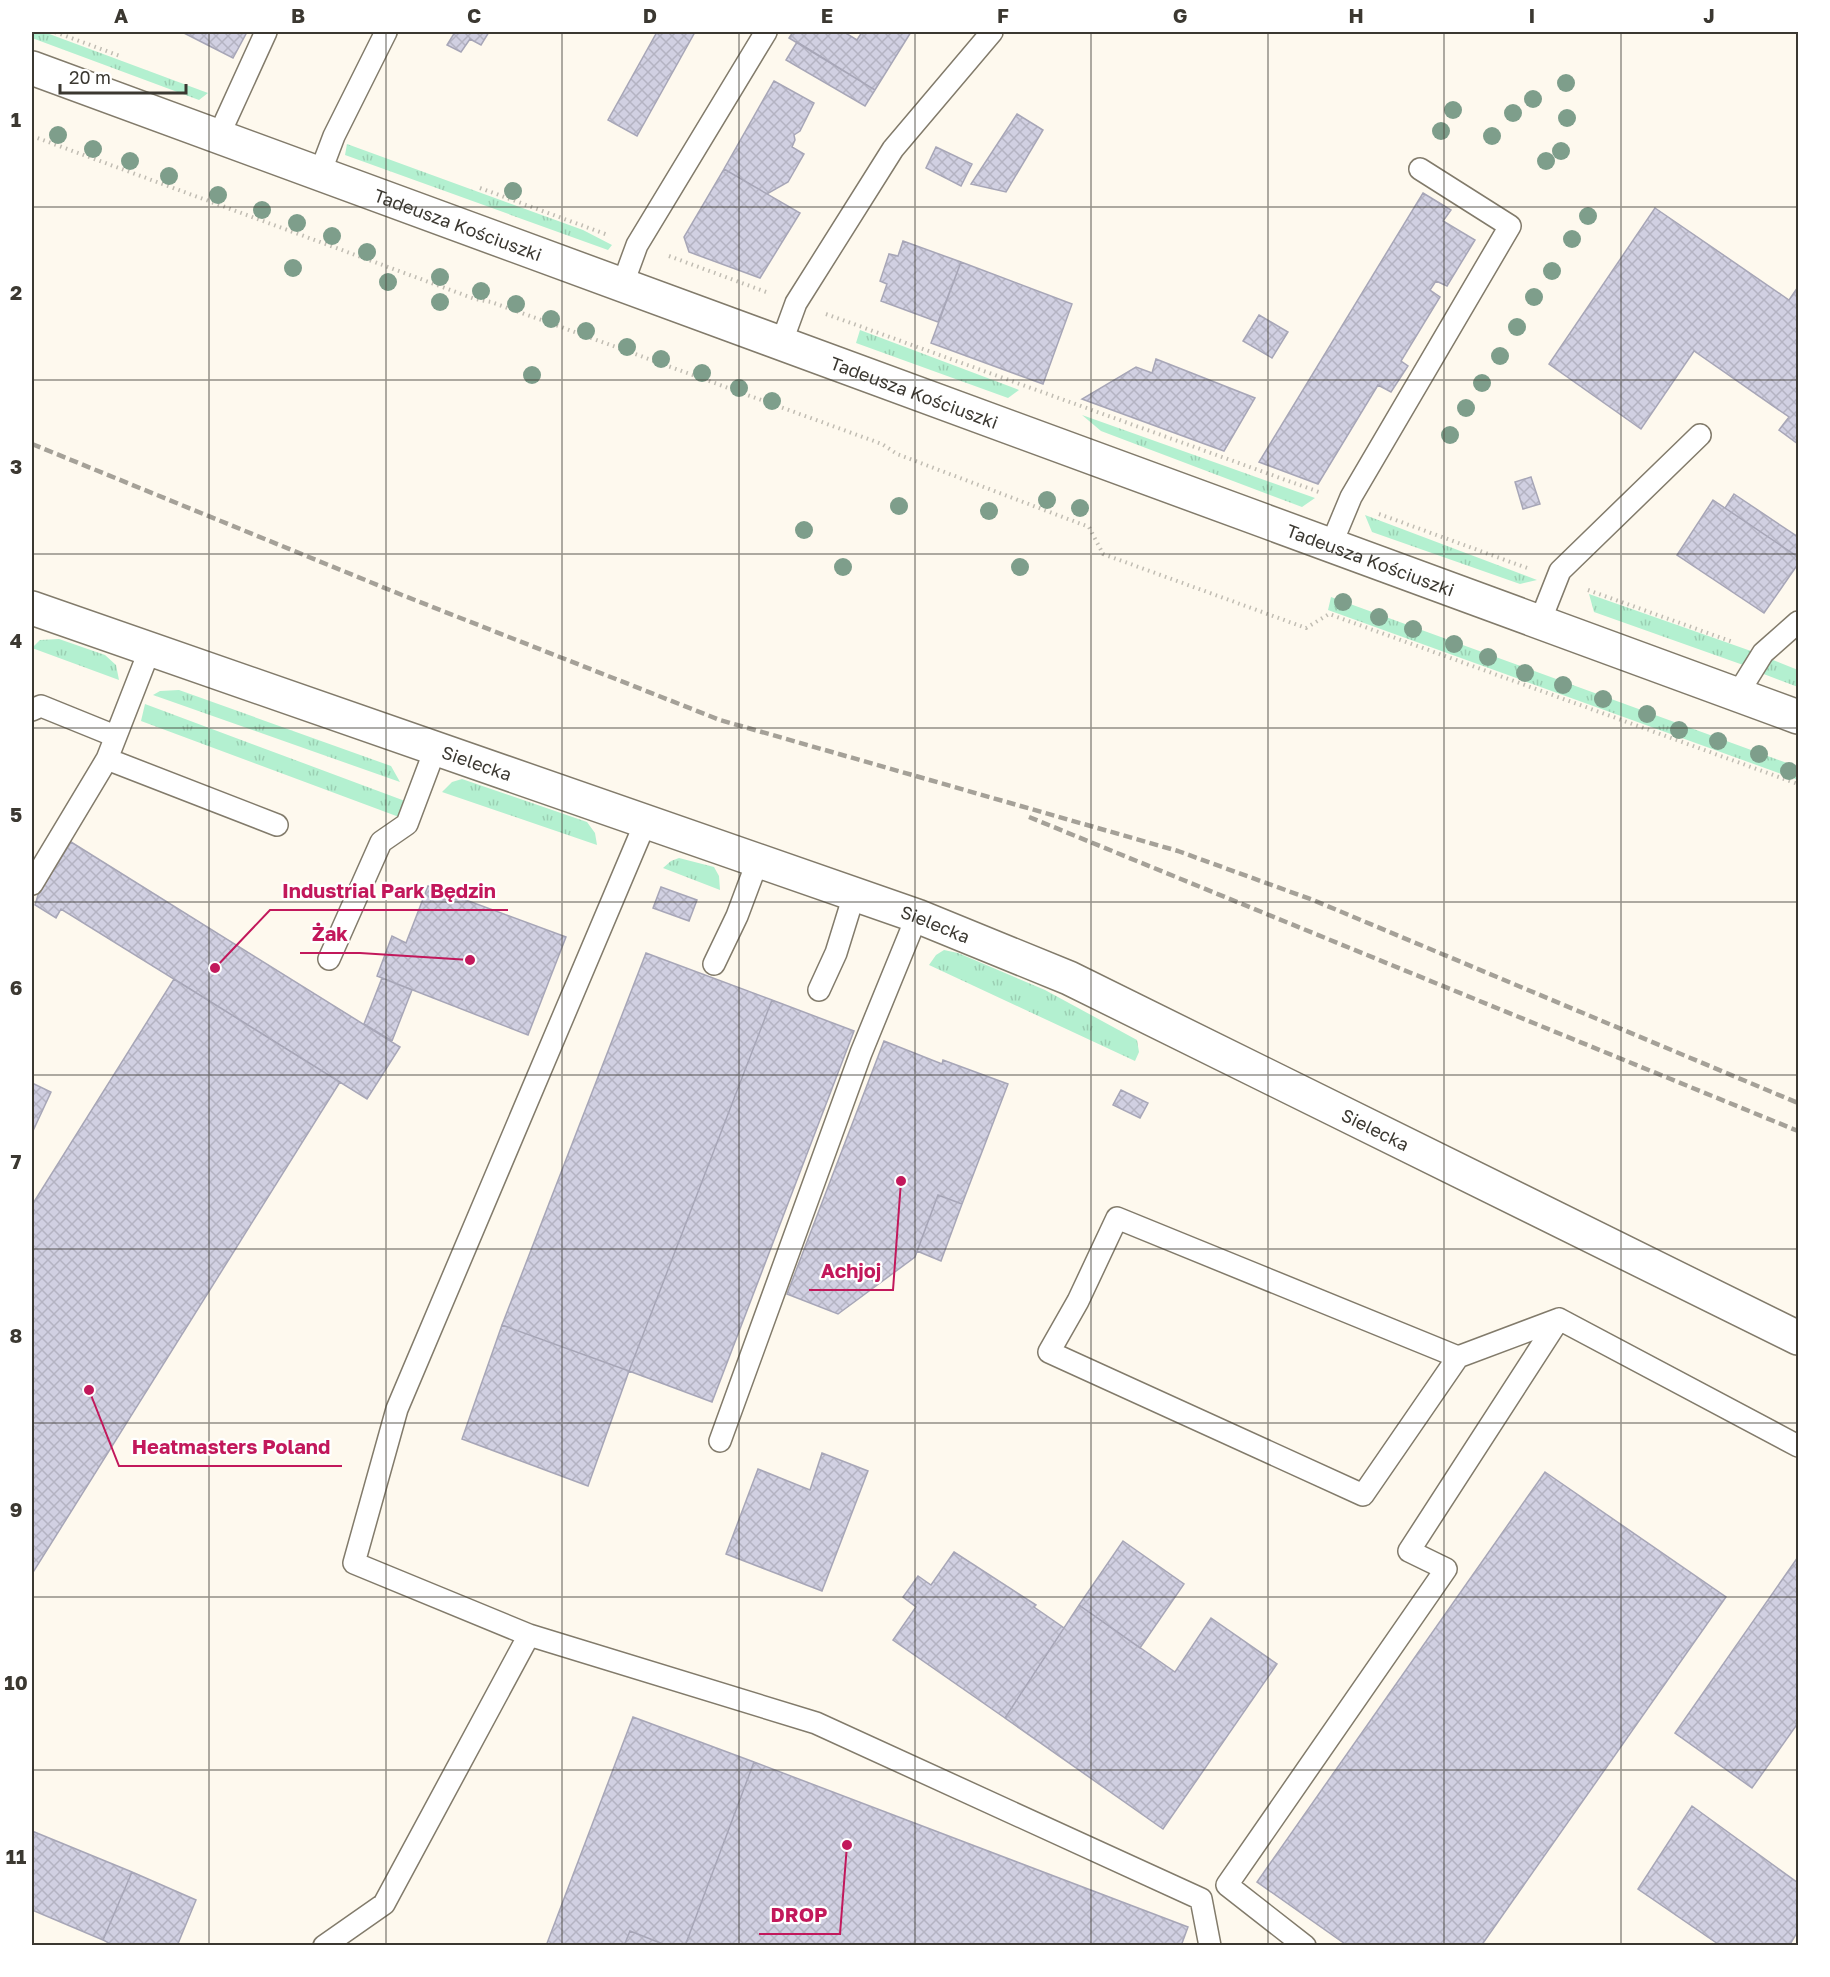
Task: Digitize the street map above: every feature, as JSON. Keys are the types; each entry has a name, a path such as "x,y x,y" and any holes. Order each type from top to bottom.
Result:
{"street":[{"name":"Tadeusza Kościuszki","path":"32,68 1331,544 1539,624 1798,717"},
{"name":"Sielecka","path":"32,608 917,916 1070,978 1798,1338"}],"lane":[{"path":"219,135 266,32"},
{"path":"320,173 334,136 386,32"},
{"path":"622,286 637,245 766,32"},
{"path":"781,344 796,303 893,149 992,32"},
{"path":"1331,544 1348,502 1510,226 1420,169"},
{"path":"1539,624 1555,578 1700,435"},
{"path":"1737,695 1763,653 1798,622"},
{"path":"32,884 107,759 150,649"},
{"path":"32,710 41,706 115,736"},
{"path":"329,959 381,842 408,824 436,747"},
{"path":"107,759 277,825"},
{"path":"646,821 397,1409 354,1563 529,1635 816,1723 1201,1899 1210,1946"},
{"path":"714,964 737,916 758,860"},
{"path":"819,990 836,953 854,895"},
{"path":"720,1441 861,1053 917,916"},
{"path":"1458,1357 1117,1218 1078,1301 1049,1352 1363,1495 1458,1357 1558,1319 1798,1446"},
{"path":"1305,1946 1227,1885 1446,1569 1409,1551 1558,1319"},
{"path":"324,1946 384,1904 529,1635"}],"path":[{"path":"55,32 131,60"},
{"path":"32,136 475,299 551,324 882,444 897,454 1089,527 1103,554 1274,617 1306,628 1329,614 1798,784"},
{"path":"469,184 1763,653"}],"green space":[{"path":"35,32 44,32 208,93 199,100 32,38"},
{"path":"347,144 583,230 612,245 608,250 345,155"},
{"path":"860,330 1019,390 1008,398 856,343"},
{"path":"1082,415 1315,498 1302,507 1101,431"},
{"path":"1365,515 1537,580 1520,584 1372,532"},
{"path":"1589,594 1751,651 1746,666 1594,612"},
{"path":"1331,597 1798,767 1798,780 1328,610"},
{"path":"59,639 105,655 116,665 119,680 32,648 40,640"},
{"path":"1768,658 1798,670 1798,687 1761,673"},
{"path":"179,690 391,766 400,782 153,695 160,691"},
{"path":"145,704 405,801 399,817 141,721"},
{"path":"462,779 587,822 595,833 597,845 442,792 452,782"},
{"path":"679,858 714,867 719,876 720,890 663,868"},
{"path":"944,950 958,953 1045,990 1137,1040 1139,1052 1135,1061 929,965 936,955"}],"building":[{"path":"182,32 247,32 233,58"},
{"path":"455,32 489,32 481,45 470,39 461,52 447,45"},
{"path":"657,32 695,32 637,136 608,120"},
{"path":"793,32 844,32 857,40 862,32 911,32 875,90 789,38"},
{"path":"797,42 875,90 865,106 786,60"},
{"path":"774,81 814,103 800,131 794,135 795,140 792,147 804,154 788,182 767,194 724,169"},
{"path":"1017,114 1043,130 1006,192 971,184"},
{"path":"936,147 972,164 961,186 926,168"},
{"path":"724,169 800,213 760,278 689,252 684,237"},
{"path":"1423,193 1451,210 1443,221 1475,240 1447,286 1436,281 1430,290 1440,297 1401,361 1408,366 1391,392 1378,385 1318,484 1259,462"},
{"path":"1655,208 1789,300 1798,287 1798,444 1779,430 1789,417 1694,351 1641,429 1549,364"},
{"path":"903,241 961,262 938,322 881,301 887,284 880,281 889,254 898,256"},
{"path":"961,262 1072,304 1043,384 931,343"},
{"path":"1259,315 1288,332 1272,358 1243,341"},
{"path":"1156,359 1255,398 1224,451 1082,399 1136,367 1152,373"},
{"path":"1531,477 1540,504 1523,509 1515,482"},
{"path":"1734,494 1798,537 1798,557 1725,508"},
{"path":"1713,500 1798,557 1798,564 1764,613 1677,555"},
{"path":"71,842 400,1047 367,1099 61,909 56,918 35,905 38,895"},
{"path":"428,886 566,937 528,1035 377,976 392,936 406,943"},
{"path":"661,887 697,900 689,921 653,908"},
{"path":"646,953 772,1000 629,1371 502,1325"},
{"path":"382,978 412,990 392,1041 364,1024"},
{"path":"174,979 340,1082 32,1574 32,1205"},
{"path":"772,1000 854,1031 712,1402 629,1371"},
{"path":"884,1041 942,1064 943,1060 1008,1084 962,1204 938,1195 915,1257 838,1314 787,1294"},
{"path":"32,1083 51,1092 32,1133"},
{"path":"1121,1090 1148,1103 1140,1118 1113,1105"},
{"path":"938,1195 962,1204 941,1261 917,1251"},
{"path":"502,1325 629,1371 588,1486 462,1439"},
{"path":"822,1453 868,1471 822,1591 726,1554 758,1469 810,1490"},
{"path":"1545,1472 1726,1597 1481,1946 1348,1946 1257,1882"},
{"path":"1123,1541 1184,1584 1140,1648 1079,1605"},
{"path":"954,1552 1036,1605 1034,1607 1064,1628 1005,1718 893,1640 916,1607 903,1597 918,1576 931,1585"},
{"path":"1798,1557 1798,1723 1752,1788 1675,1733"},
{"path":"1079,1605 1175,1672 1211,1618 1277,1664 1163,1829 1005,1718"},
{"path":"633,1717 754,1762 685,1946 668,1946 630,1931 624,1946 546,1946"},
{"path":"754,1762 1188,1927 1181,1946 685,1946"},
{"path":"1692,1806 1798,1883 1798,1931 1789,1946 1721,1946 1638,1889"},
{"path":"32,1831 132,1872 103,1940 32,1910"},
{"path":"132,1872 196,1900 177,1946 114,1946 103,1940"},
{"path":"630,1931 668,1946 624,1946"}],"railway":[{"path":"32,444 402,595 720,720 1178,851 1313,900 1798,1103"},
{"path":"1029,817 1798,1131"}],"place":[{"name":"Żak","path":"470,960"},
{"name":"Industrial Park Będzin","path":"215,968"},
{"name":"Achjoj","path":"901,1181"},
{"name":"Heatmasters Poland","path":"89,1390"},
{"name":"DROP","path":"847,1845"}]}
